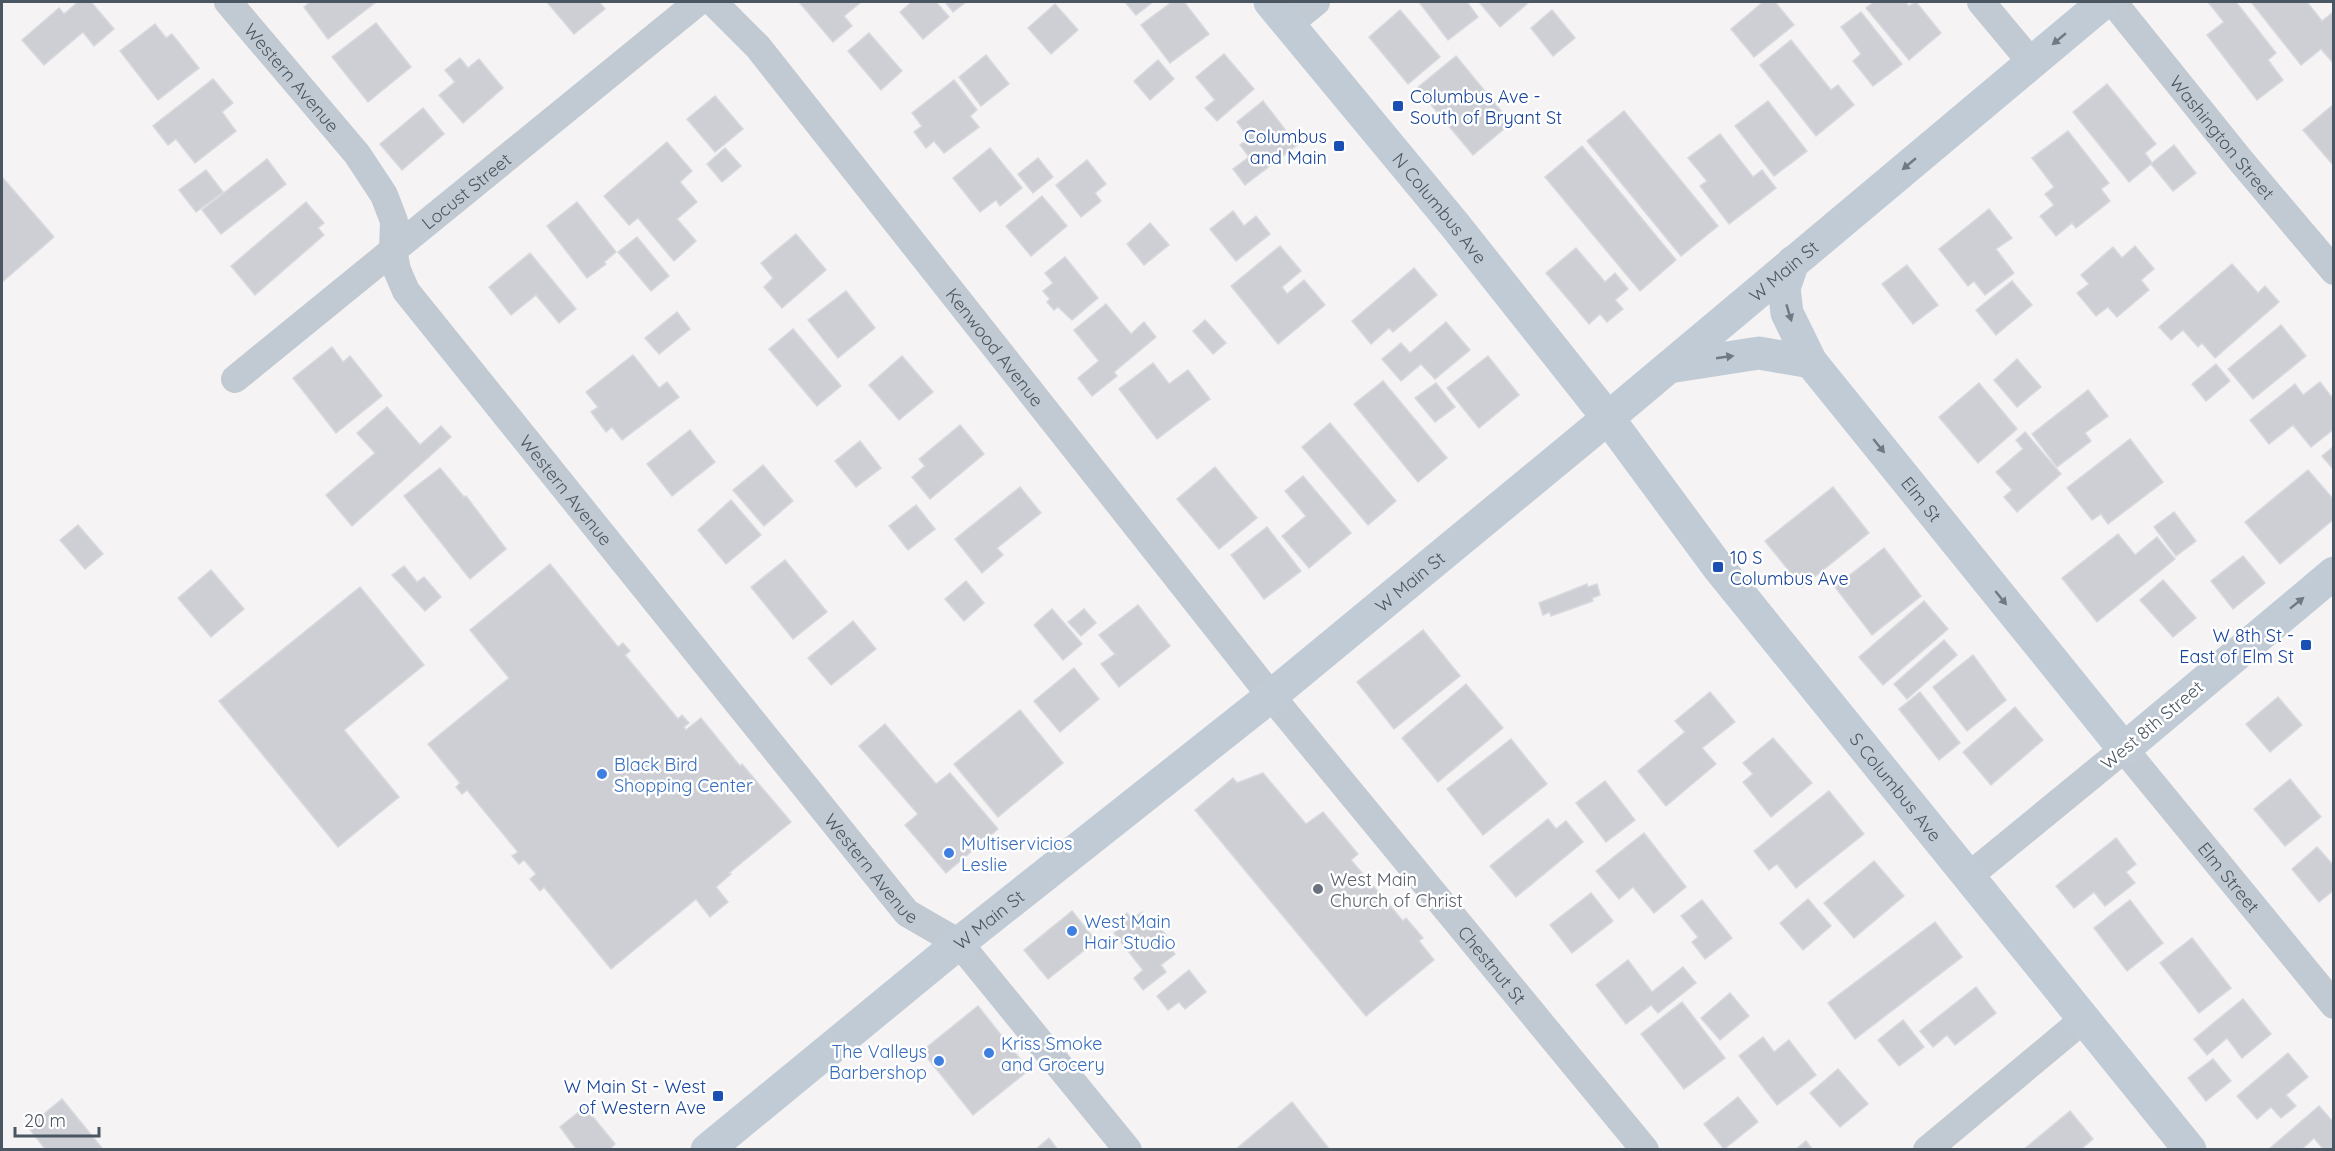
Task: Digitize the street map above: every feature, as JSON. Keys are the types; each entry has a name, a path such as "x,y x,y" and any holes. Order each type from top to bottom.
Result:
{"main road":[{"name":"W Main St","path":"707,1149 959,943 1271,696 1608,418 2104,2"},
{"name":"N Columbus Ave","path":"1280,13 1448,217 1608,418"},
{"name":"Elm St","path":"1793,262 1784,288 1788,313 1811,362 2124,749"},
{"path":"1668,367 1760,353 1811,362"},
{"name":"S Columbus Ave","path":"1608,418 1718,567 2190,1149"},
{"name":"West 8th Street","path":"2124,749 2334,573"}],"street":[{"name":"Western Avenue","path":"228,2 362,162 384,195 394,221 393,250 396,270 406,291 907,913 959,943"},
{"name":"Locust Street","path":"235,379 698,2"},
{"name":"Kenwood Avenue","path":"713,2 765,56 1271,696"},
{"path":"1280,13 1316,2"},
{"path":"1981,2 2031,62"},
{"name":"Washington Street","path":"2113,2 2241,161 2334,271"},
{"name":"Chestnut St","path":"1271,696 1645,1149"},
{"name":"West 8th Street","path":"1969,876 2124,749"},
{"name":"Elm Street","path":"2124,749 2334,1005"},
{"path":"959,943 1128,1149"},
{"path":"1927,1149 2084,1019"}],"building":[{"path":"78,2 91,2 114,29 94,46 83,32 44,65 22,40 59,8 64,14"},
{"path":"310,2 376,2 328,39 304,7"},
{"path":"547,2 599,2 605,9 574,34"},
{"path":"799,2 861,2 844,16 852,26 833,42"},
{"path":"912,2 936,2 949,17 923,39 900,12"},
{"path":"945,2 966,2 953,12"},
{"path":"1125,2 1153,2 1136,15"},
{"path":"1172,2 1184,2 1209,34 1170,63 1141,25"},
{"path":"1419,2 1467,2 1478,17 1448,40"},
{"path":"1479,2 1526,2 1528,3 1500,27"},
{"path":"1763,2 1775,2 1794,25 1754,57 1731,29"},
{"path":"1874,2 1905,2 1909,6 1916,2 1941,33 1909,60 1866,8"},
{"path":"2208,2 2236,2 2276,53 2268,60 2283,80 2257,100 2207,35 2224,22"},
{"path":"2251,2 2307,2 2322,21 2333,12 2334,64 2321,49 2301,65"},
{"path":"1055,4 1078,30 1051,54 1028,28"},
{"path":"1400,10 1440,57 1408,84 1369,37"},
{"path":"1552,10 1575,38 1553,56 1531,28"},
{"path":"1861,12 1902,64 1873,86 1853,61 1861,54 1841,27"},
{"path":"376,23 411,67 368,102 332,57"},
{"path":"155,24 166,38 172,34 199,68 158,100 120,51"},
{"path":"869,33 902,71 881,90 848,51"},
{"path":"1791,40 1831,90 1838,85 1854,105 1816,136 1760,65"},
{"path":"1224,54 1254,89 1217,121 1205,108 1215,100 1196,77"},
{"path":"986,55 1009,84 981,106 959,77"},
{"path":"1456,56 1511,123 1473,155 1417,88"},
{"path":"460,58 468,68 479,59 503,88 463,123 439,95 455,82 445,70"},
{"path":"1158,60 1174,79 1150,100 1134,81"},
{"path":"213,79 233,103 222,112 236,131 195,163 176,139 168,145 153,126"},
{"path":"954,80 977,110 970,116 979,127 944,153 934,141 926,148 914,132 922,126 912,113"},
{"path":"2107,84 2156,144 2145,153 2152,163 2174,145 2196,173 2173,191 2151,164 2129,182 2073,112"},
{"path":"715,96 743,129 715,152 687,119"},
{"path":"1263,101 1297,145 1245,185 1233,169 1249,157 1240,145 1249,138 1237,122"},
{"path":"1768,101 1807,151 1774,176 1735,126"},
{"path":"2334,104 2334,166 2303,130"},
{"path":"423,108 444,134 402,170 380,144"},
{"path":"1624,111 1718,226 1681,256 1587,141"},
{"path":"2068,131 2109,183 2101,189 2110,201 2076,228 2072,223 2056,236 2040,216 2054,205 2045,194 2054,187 2032,158"},
{"path":"1720,134 1753,177 1762,170 1776,188 1729,224 1700,186 1707,181 1688,158"},
{"path":"667,142 692,171 680,182 697,202 677,219 696,241 674,261 638,218 629,225 604,196"},
{"path":"1582,146 1676,260 1640,291 1545,177"},
{"path":"725,148 741,166 722,182 707,164"},
{"path":"990,148 1022,188 1000,206 996,200 980,212 953,178"},
{"path":"1038,158 1053,177 1033,193 1018,174"},
{"path":"267,159 286,184 221,234 202,210"},
{"path":"1087,160 1106,184 1095,193 1101,201 1081,217 1056,185"},
{"path":"206,170 223,192 196,212 179,190"},
{"path":"2,177 54,237 2,282"},
{"path":"1042,196 1067,226 1031,256 1006,226"},
{"path":"306,202 324,223 318,228 324,235 255,295 231,266"},
{"path":"577,202 616,252 604,262 606,264 587,278 547,226"},
{"path":"1989,209 2012,238 1996,249 2014,273 1985,295 1974,281 1968,286 1939,249"},
{"path":"1233,211 1244,226 1256,216 1270,234 1236,261 1210,229"},
{"path":"1150,223 1169,245 1144,265 1127,244"},
{"path":"796,234 826,270 782,308 764,287 773,278 761,263"},
{"path":"637,237 669,276 651,291 618,252"},
{"path":"1280,246 1301,271 1282,287 1287,294 1304,280 1325,305 1278,344 1231,286"},
{"path":"2135,246 2154,269 2141,280 2149,290 2117,317 2108,307 2096,316 2077,293 2089,284 2081,275 2113,247 2122,258"},
{"path":"1576,248 1605,282 1615,273 1628,289 1615,300 1623,309 1607,322 1600,314 1589,324 1546,273"},
{"path":"530,253 576,309 559,323 536,295 511,315 489,287"},
{"path":"1065,257 1098,298 1072,320 1058,307 1054,310 1047,302 1050,299 1043,291 1053,283 1045,273"},
{"path":"2232,264 2258,293 2265,286 2279,302 2215,358 2202,343 2198,347 2183,330 2171,340 2159,327"},
{"path":"1907,265 1938,305 1913,324 1882,284"},
{"path":"1414,268 1437,295 1393,332 1389,328 1371,344 1352,321"},
{"path":"2012,281 2032,305 1996,335 1976,310"},
{"path":"846,291 875,328 838,358 808,320"},
{"path":"1106,304 1131,334 1144,322 1156,337 1114,372 1117,376 1092,396 1078,378 1099,361 1074,330"},
{"path":"677,312 690,329 659,354 645,338"},
{"path":"1205,320 1226,343 1213,354 1193,331"},
{"path":"1446,322 1470,350 1435,379 1421,364 1401,381 1382,359 1401,343 1410,353"},
{"path":"2281,325 2306,356 2253,399 2228,369"},
{"path":"793,329 841,386 817,406 769,349"},
{"path":"332,347 343,362 350,356 382,396 336,433 293,378"},
{"path":"633,355 659,388 667,382 679,397 622,440 612,427 606,432 591,412 598,407 586,392"},
{"path":"902,356 933,392 899,420 869,385"},
{"path":"1488,356 1519,395 1479,428 1447,388"},
{"path":"2017,359 2041,387 2017,407 1994,380"},
{"path":"1153,363 1169,384 1188,370 1210,399 1157,439 1119,389"},
{"path":"2216,364 2230,381 2206,401 2192,384"},
{"path":"1383,381 1447,458 1418,482 1354,404"},
{"path":"2320,382 2334,400 2334,429 2311,447 2293,425 2269,444 2250,420 2295,384 2303,395"},
{"path":"1436,383 1455,407 1435,422 1415,398"},
{"path":"1979,383 2017,429 1978,463 1939,417"},
{"path":"2088,390 2108,416 2085,433 2091,441 2057,467 2032,434"},
{"path":"387,407 420,445 441,426 451,437 352,526 326,495 375,453 357,433"},
{"path":"1330,423 1396,501 1368,525 1302,447"},
{"path":"960,425 984,454 930,499 912,477 925,466 919,459"},
{"path":"690,430 715,462 672,496 647,464"},
{"path":"2025,432 2061,474 2017,512 2004,497 2012,490 1996,472 2023,449 2016,440"},
{"path":"2130,439 2163,482 2108,524 2101,514 2092,520 2067,488"},
{"path":"860,441 881,468 856,487 835,461"},
{"path":"2334,446 2334,470 2322,456"},
{"path":"763,465 793,501 764,526 733,490"},
{"path":"1215,467 1257,518 1219,549 1177,499"},
{"path":"440,468 464,497 466,496 506,549 470,579 404,496"},
{"path":"2308,470 2334,500 2334,519 2280,564 2245,522"},
{"path":"1303,476 1351,533 1309,568 1282,536 1306,516 1285,491"},
{"path":"1020,487 1041,513 997,548 1003,555 982,573 955,539"},
{"path":"1833,487 1869,533 1802,587 1765,541"},
{"path":"731,500 761,535 726,564 698,530"},
{"path":"916,505 935,529 908,550 889,526"},
{"path":"2174,512 2196,541 2176,556 2154,527"},
{"path":"78,525 103,554 85,569 60,540"},
{"path":"1267,527 1301,571 1264,599 1231,555"},
{"path":"2118,534 2135,555 2157,537 2175,559 2097,622 2062,578"},
{"path":"1884,548 1921,596 1872,635 1835,587"},
{"path":"2243,556 2265,583 2233,609 2211,581"},
{"path":"785,560 827,612 793,639 751,587"},
{"name":"Black Bird Shopping Center","path":"550,564 618,647 623,643 630,651 625,655 678,719 682,715 689,723 684,727 686,730 701,718 740,766 742,764 791,822 729,873 731,874 716,887 728,902 710,917 696,899 611,969 544,887 540,891 530,879 536,874 524,860 519,864 512,856 518,852 467,790 462,794 456,787 460,783 428,744 509,678 470,630"},
{"path":"404,566 417,582 424,577 441,597 425,611 392,575"},
{"path":"211,570 244,609 211,637 178,598"},
{"path":"2163,580 2196,618 2173,637 2140,600"},
{"path":"966,581 984,603 964,621 945,599"},
{"path":"1587,584 1588,587 1597,584 1600,595 1592,598 1593,601 1551,616 1550,612 1543,615 1539,603"},
{"path":"360,587 424,665 344,730 399,797 338,847 219,701"},
{"path":"1924,601 1948,629 1883,685 1859,657"},
{"path":"1138,605 1170,646 1119,687 1101,664 1115,654 1099,635"},
{"path":"1052,609 1082,644 1063,660 1034,625"},
{"path":"1084,609 1096,623 1081,636 1068,622"},
{"path":"853,621 876,649 831,685 808,658"},
{"path":"1423,630 1460,676 1394,729 1357,682"},
{"path":"1944,640 1957,655 1907,699 1894,684"},
{"path":"1973,655 2006,700 1967,731 1933,687"},
{"path":"1074,668 1099,699 1060,732 1034,701"},
{"path":"1466,684 1503,728 1438,782 1402,738"},
{"path":"1710,692 1735,722 1702,748 1716,764 1666,806 1638,771 1685,732 1675,721"},
{"path":"1920,692 1960,743 1939,760 1899,709"},
{"path":"2278,697 2302,725 2270,752 2246,724"},
{"path":"2015,707 2043,740 1991,785 1963,752"},
{"path":"1020,710 1063,763 998,817 954,764"},
{"path":"885,724 936,784 950,773 998,829 946,873 905,825 918,814 859,746"},
{"path":"1773,738 1812,783 1771,817 1743,782 1753,774 1743,763"},
{"path":"1511,739 1547,784 1483,835 1447,789"},
{"name":"West Main Church of Christ","path":"1263,773 1306,824 1323,812 1358,854 1351,860 1403,921 1406,918 1423,938 1419,941 1434,960 1366,1016 1195,810 1233,778 1237,783"},
{"path":"2290,779 2321,817 2285,846 2254,809"},
{"path":"1605,781 1635,820 1606,842 1576,803"},
{"path":"1829,791 1864,834 1796,888 1777,864 1769,870 1754,851"},
{"path":"1548,819 1556,829 1566,821 1583,842 1516,897 1490,866"},
{"path":"1644,833 1686,887 1654,913 1633,887 1619,899 1596,871"},
{"path":"2116,838 2136,864 2126,872 2135,883 2105,906 2094,892 2074,908 2056,886"},
{"path":"2317,847 2334,866 2334,890 2319,902 2292,869"},
{"path":"1874,861 1904,896 1854,938 1824,903"},
{"path":"1591,893 1613,921 1572,953 1550,925"},
{"path":"1808,899 1831,926 1803,950 1780,923"},
{"path":"1702,900 1732,938 1705,959 1692,942 1698,937 1681,916"},
{"path":"2130,900 2163,943 2127,971 2094,928"},
{"path":"1072,911 1096,941 1048,979 1024,950"},
{"path":"1142,912 1155,928 1158,925 1166,935 1162,937 1175,954 1161,965 1166,972 1143,990 1134,978 1143,970 1114,933 1117,930 1112,924 1127,913 1132,919"},
{"path":"1935,922 1962,957 1855,1039 1828,1003"},
{"path":"2192,938 2231,988 2199,1013 2160,963"},
{"path":"1628,960 1652,992 1683,967 1696,983 1658,1013 1651,1005 1626,1024 1596,985"},
{"path":"1189,970 1206,992 1185,1009 1179,1002 1168,1010 1157,996"},
{"path":"1976,987 1996,1013 1955,1045 1947,1035 1933,1047 1920,1031"},
{"path":"1730,993 1749,1016 1720,1040 1701,1018"},
{"path":"2243,999 2271,1034 2242,1058 2227,1038 2207,1055 2194,1039"},
{"path":"1682,1002 1725,1058 1684,1089 1641,1034"},
{"path":"978,1006 1029,1070 973,1115 922,1051"},
{"path":"1903,1020 1924,1047 1899,1066 1878,1040"},
{"path":"1763,1037 1774,1052 1789,1040 1816,1075 1777,1105 1739,1056"},
{"path":"2288,1053 2308,1077 2286,1095 2296,1106 2281,1118 2271,1107 2257,1119 2237,1096"},
{"path":"2213,1059 2231,1081 2206,1101 2188,1078"},
{"path":"1838,1069 1868,1104 1840,1127 1810,1093"},
{"path":"1738,1097 1758,1122 1724,1149 1704,1124"},
{"path":"62,1099 102,1148 101,1150 46,1150 28,1127"},
{"path":"1292,1102 1330,1150 1235,1150"},
{"path":"2319,1106 2334,1123 2334,1150 2324,1150 2314,1138 2301,1150 2268,1150"},
{"path":"585,1107 615,1144 609,1150 577,1150 560,1127"},
{"path":"2070,1111 2093,1139 2080,1150 2023,1150"},
{"path":"1049,1138 1058,1150 1035,1150"},
{"path":"1806,1141 1813,1150 1795,1150"}],"place":[{"name":"Columbus Ave - South of Bryant St","path":"1398,106"},
{"name":"Columbus and Main","path":"1339,146"},
{"name":"10 S Columbus Ave","path":"1718,567"},
{"name":"W 8th St - East of Elm St","path":"2306,645"},
{"name":"Black Bird Shopping Center","path":"602,774"},
{"name":"Multiservicios Leslie","path":"949,853"},
{"name":"West Main Church of Christ","path":"1318,889"},
{"name":"West Main Hair Studio","path":"1072,931"},
{"name":"Kriss Smoke and Grocery","path":"989,1053"},
{"name":"The Valleys Barbershop","path":"939,1061"},
{"name":"W Main St - West of Western Ave","path":"718,1096"}]}
